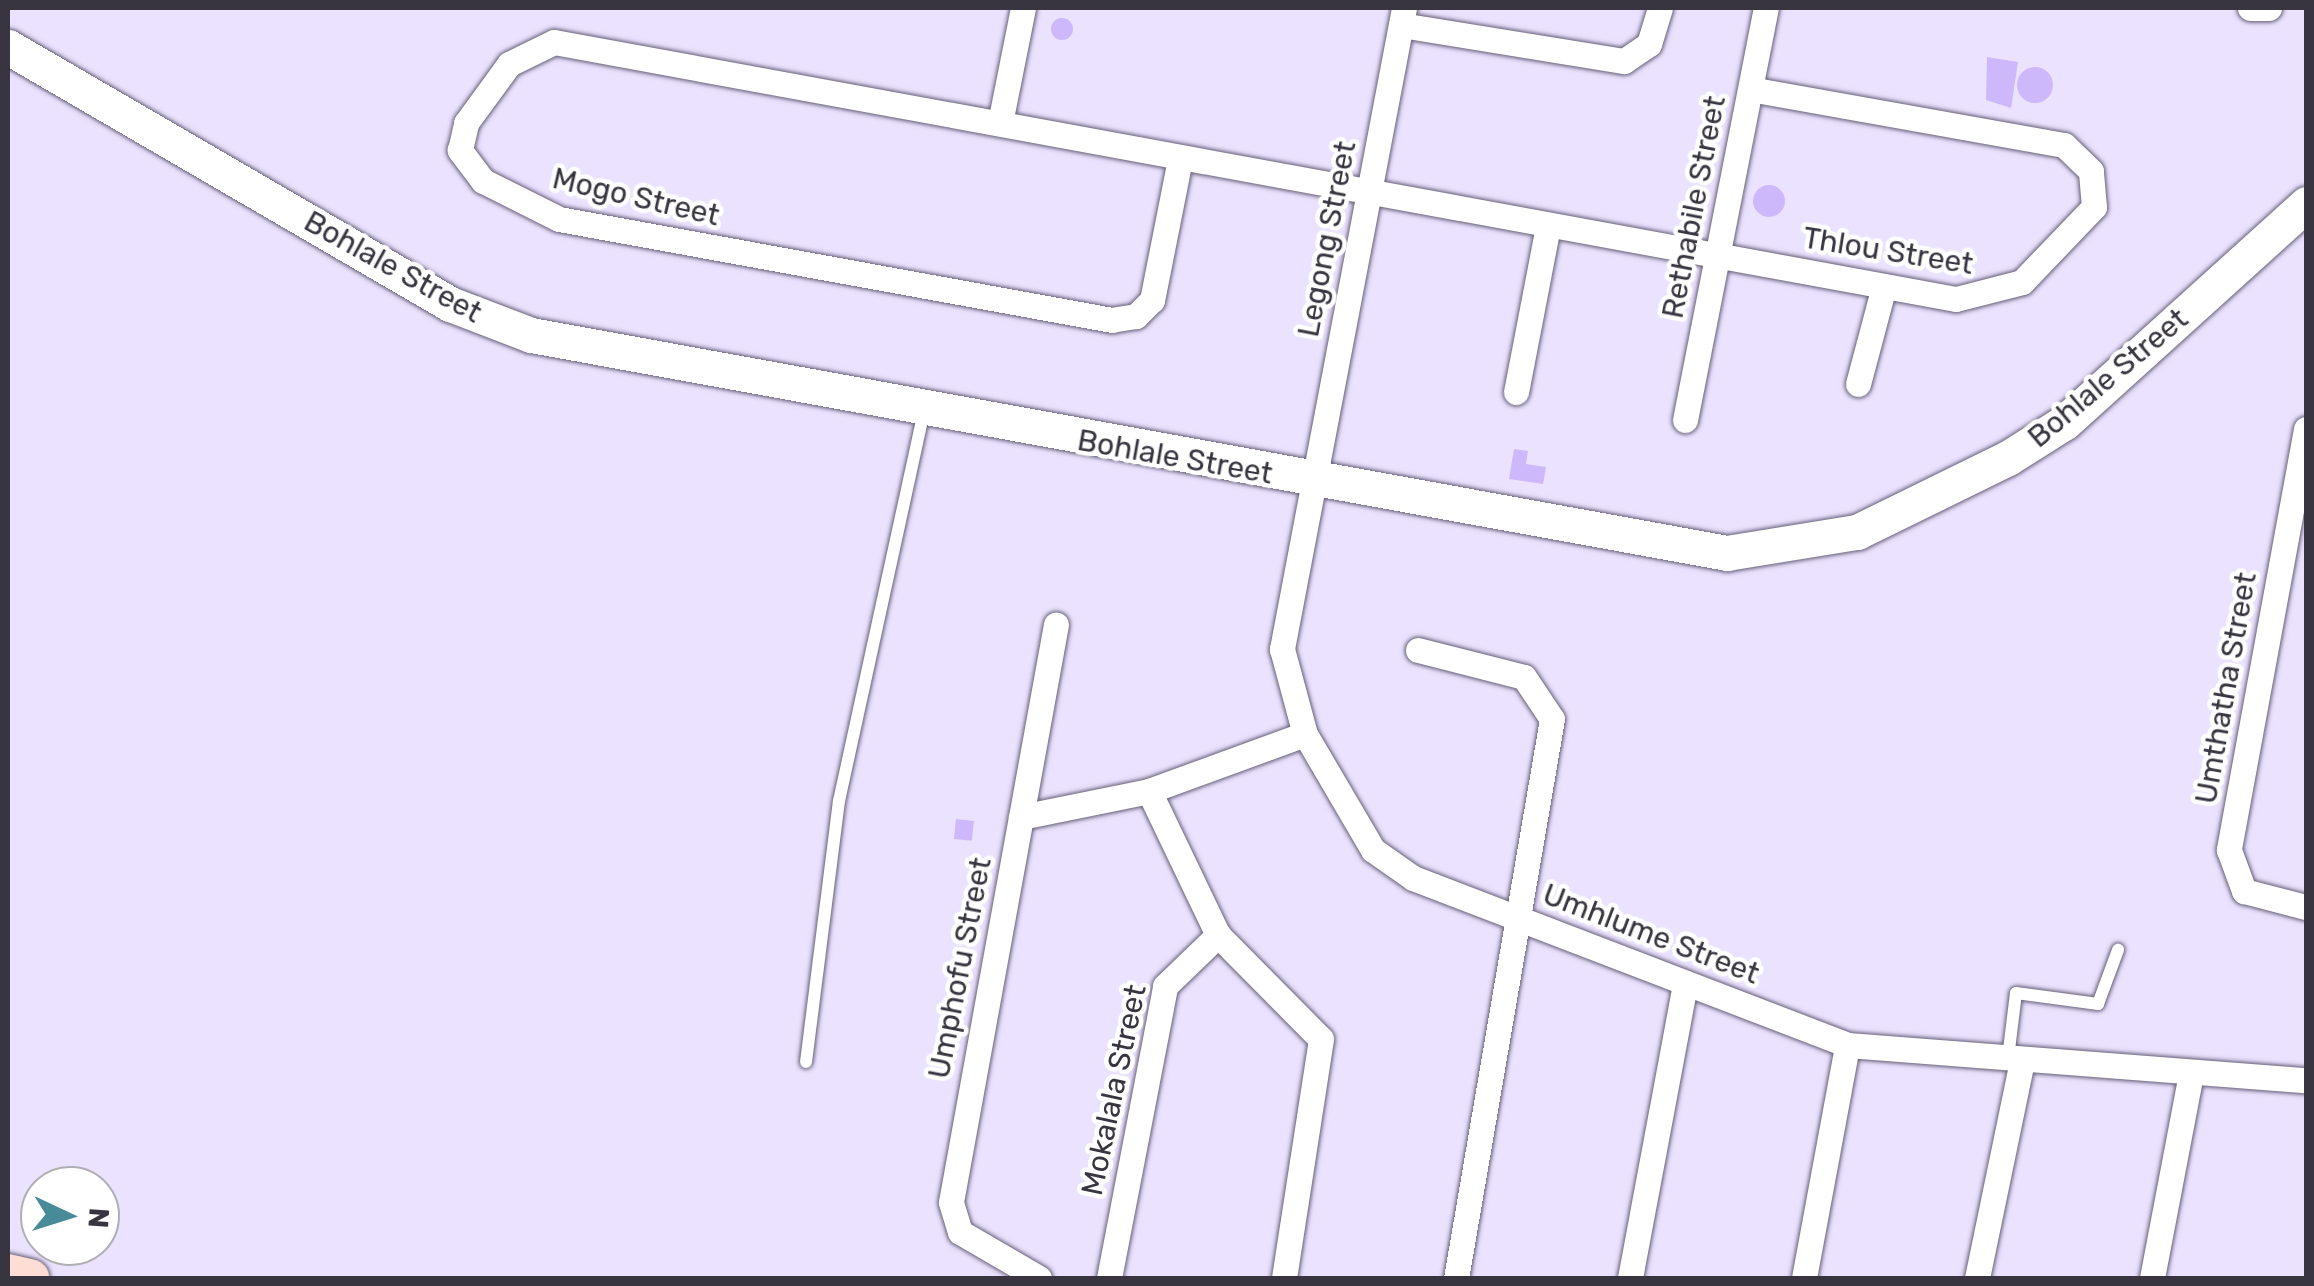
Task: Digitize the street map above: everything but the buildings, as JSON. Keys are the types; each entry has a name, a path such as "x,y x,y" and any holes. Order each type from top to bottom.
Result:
{"main road":[{"path":"8,1273 30,1278"}],"street":[{"path":"1000,123 1022,8"},
{"path":"1403,16 1624,61 1650,44 1660,8"},
{"name":"Rethabile Street","path":"1685,420 1766,8"},
{"path":"2250,8 2269,8"},
{"name":"Legong Street","path":"1313,483 1403,16"},
{"name":"Mogo Street","path":"1180,159 1152,300 1136,316 1112,320 559,219 483,181 460,150 466,123 509,64 545,42 1370,192"},
{"name":"Bohlale Street","path":"8,47 488,321 578,347 1313,483 1728,553 1857,532 1948,494 2065,422 2306,204"},
{"name":"Thlou Street","path":"1370,192 1884,286 1976,299 2022,282 2089,216 2092,171 2064,145 1750,89"},
{"path":"1516,392 1548,226"},
{"path":"1858,384 1884,286"},
{"name":"Umthatha Street","path":"2306,428 2229,850 2244,891 2306,908"},
{"name":"Umhlume Street","path":"1313,483 1282,649 1304,734 1389,865 1848,1045 2015,1061 2306,1080"},
{"name":"Umphofu Street","path":"1039,1278 968,1239 950,1214 1056,624"},
{"path":"1418,650 1524,677 1552,719 1522,918 1456,1278"},
{"path":"1021,817 1149,791 1304,734"},
{"path":"1149,791 1218,935 1321,1039 1284,1278"},
{"name":"Mokalala Street","path":"1110,1278 1165,986 1218,935"},
{"path":"1630,1278 1685,982"},
{"path":"1804,1278 1848,1045"},
{"path":"1977,1278 2015,1061"},
{"path":"2152,1278 2191,1072"}],"lane":[{"path":"806,1062 839,801 924,411"},
{"path":"2015,1061 2016,993 2098,1004 2118,950"}]}
